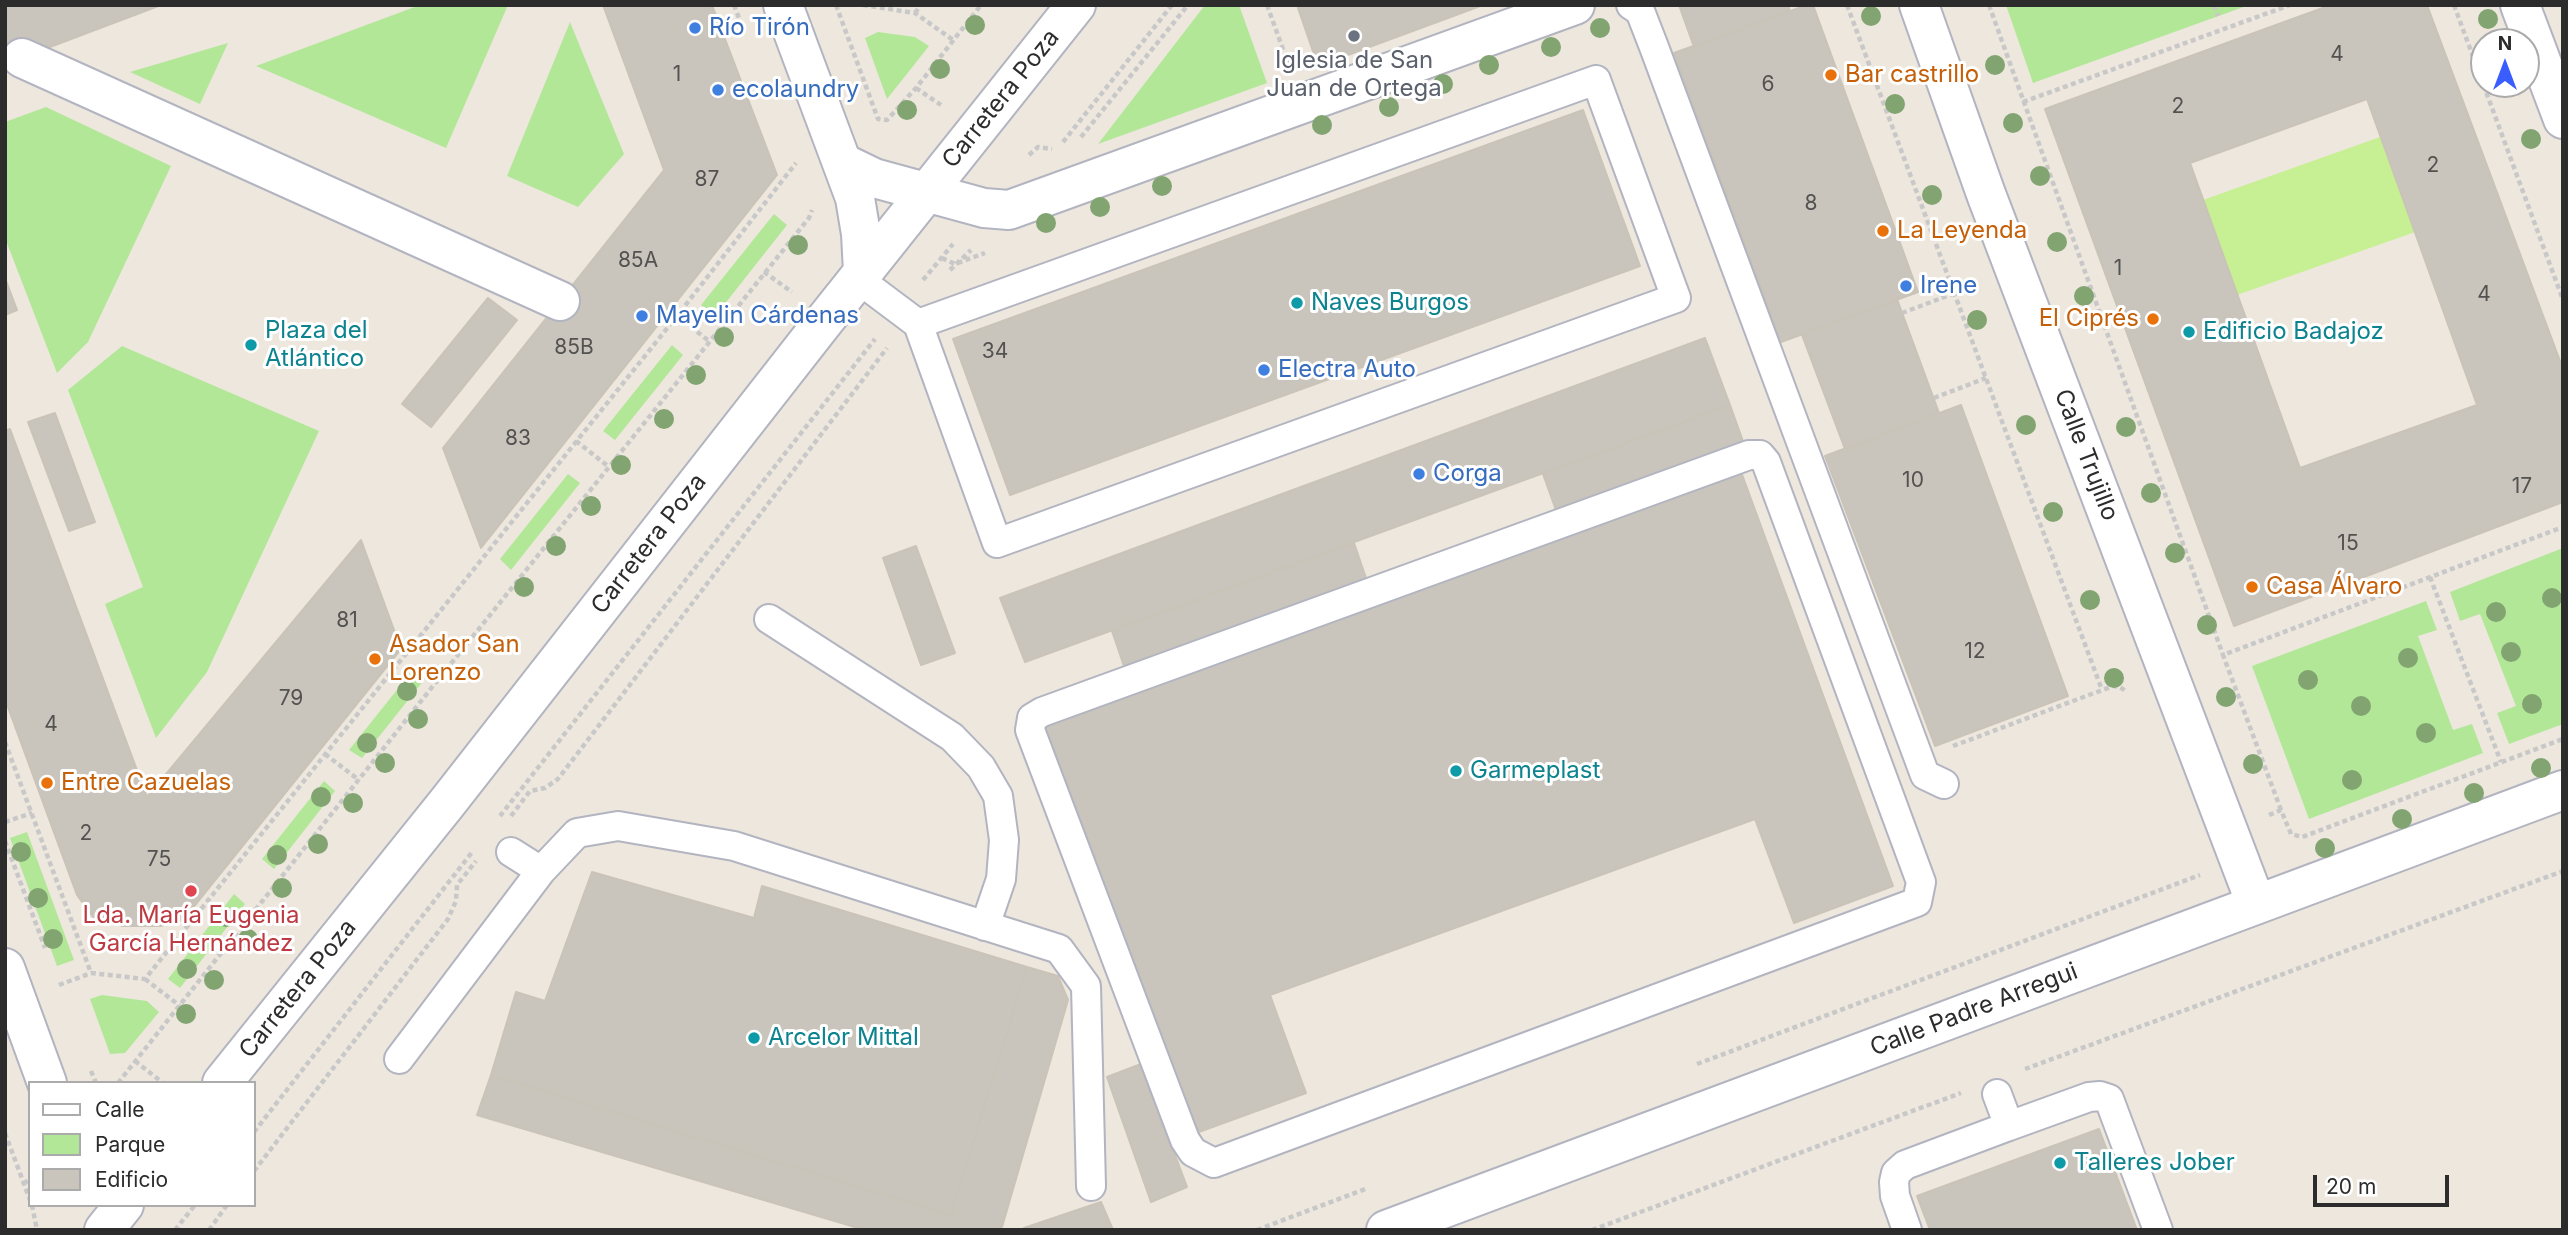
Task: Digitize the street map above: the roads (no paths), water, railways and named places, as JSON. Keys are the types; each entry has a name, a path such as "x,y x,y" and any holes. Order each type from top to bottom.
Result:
{"street":[{"path":"783,5 855,198 861,234 861,275"},
{"name":"Carretera Poza","path":"224,1081 447,803 1076,5"},
{"path":"843,163 874,178 984,208 1009,211 1575,5"},
{"name":"Calle Trujillo","path":"1919,5 1986,194 2256,904"},
{"path":"2520,5 2563,119"},
{"path":"22,58 560,302"},
{"name":"Calle Padre Arregui","path":"1385,1230 2563,790"},
{"path":"5,968 46,1081"},
{"path":"96,1207 105,1229 122,1207"}],"lane":[{"path":"1631,5 1640,11 1654,47 1925,775 1944,784"},
{"path":"861,275 914,321 997,543 1676,298 1596,80 914,321"},
{"path":"1749,455 1760,456 1766,461 1921,882 1917,902 1214,1163 1193,1152 1185,1140 1030,730 1032,718 1042,712 1736,459 1749,455"},
{"path":"769,619 952,737 981,767 998,796 1003,840 1001,879 985,926"},
{"path":"400,1059 541,871 577,833 618,825 734,846 1059,949 1086,986 1091,1186"},
{"path":"511,852 541,871"},
{"path":"1997,1094 2009,1126"},
{"path":"1908,1230 1895,1196 1896,1173 1905,1164 2089,1097 2100,1096 2109,1099 2158,1230"}],"place":[{"name":"Río Tirón","path":"695,28"},
{"name":"Iglesia de San Juan de Ortega","path":"1354,36"},
{"name":"Bar castrillo","path":"1831,75"},
{"name":"ecolaundry","path":"718,90"},
{"name":"La Leyenda","path":"1883,231"},
{"name":"Irene","path":"1906,286"},
{"name":"Naves Burgos","path":"1297,303"},
{"name":"Mayelin Cárdenas","path":"642,316"},
{"name":"El Ciprés","path":"2153,319"},
{"name":"Edificio Badajoz","path":"2189,332"},
{"name":"Plaza del Atlántico","path":"251,345"},
{"name":"Electra Auto","path":"1264,370"},
{"name":"Corga","path":"1419,474"},
{"name":"Casa Álvaro","path":"2252,587"},
{"name":"Asador San Lorenzo","path":"375,659"},
{"name":"Garmeplast","path":"1456,771"},
{"name":"Entre Cazuelas","path":"47,783"},
{"name":"Lda. María Eugenia García Hernández","path":"191,891"},
{"name":"Arcelor Mittal","path":"754,1038"},
{"name":"Talleres Jober","path":"2060,1163"}]}
